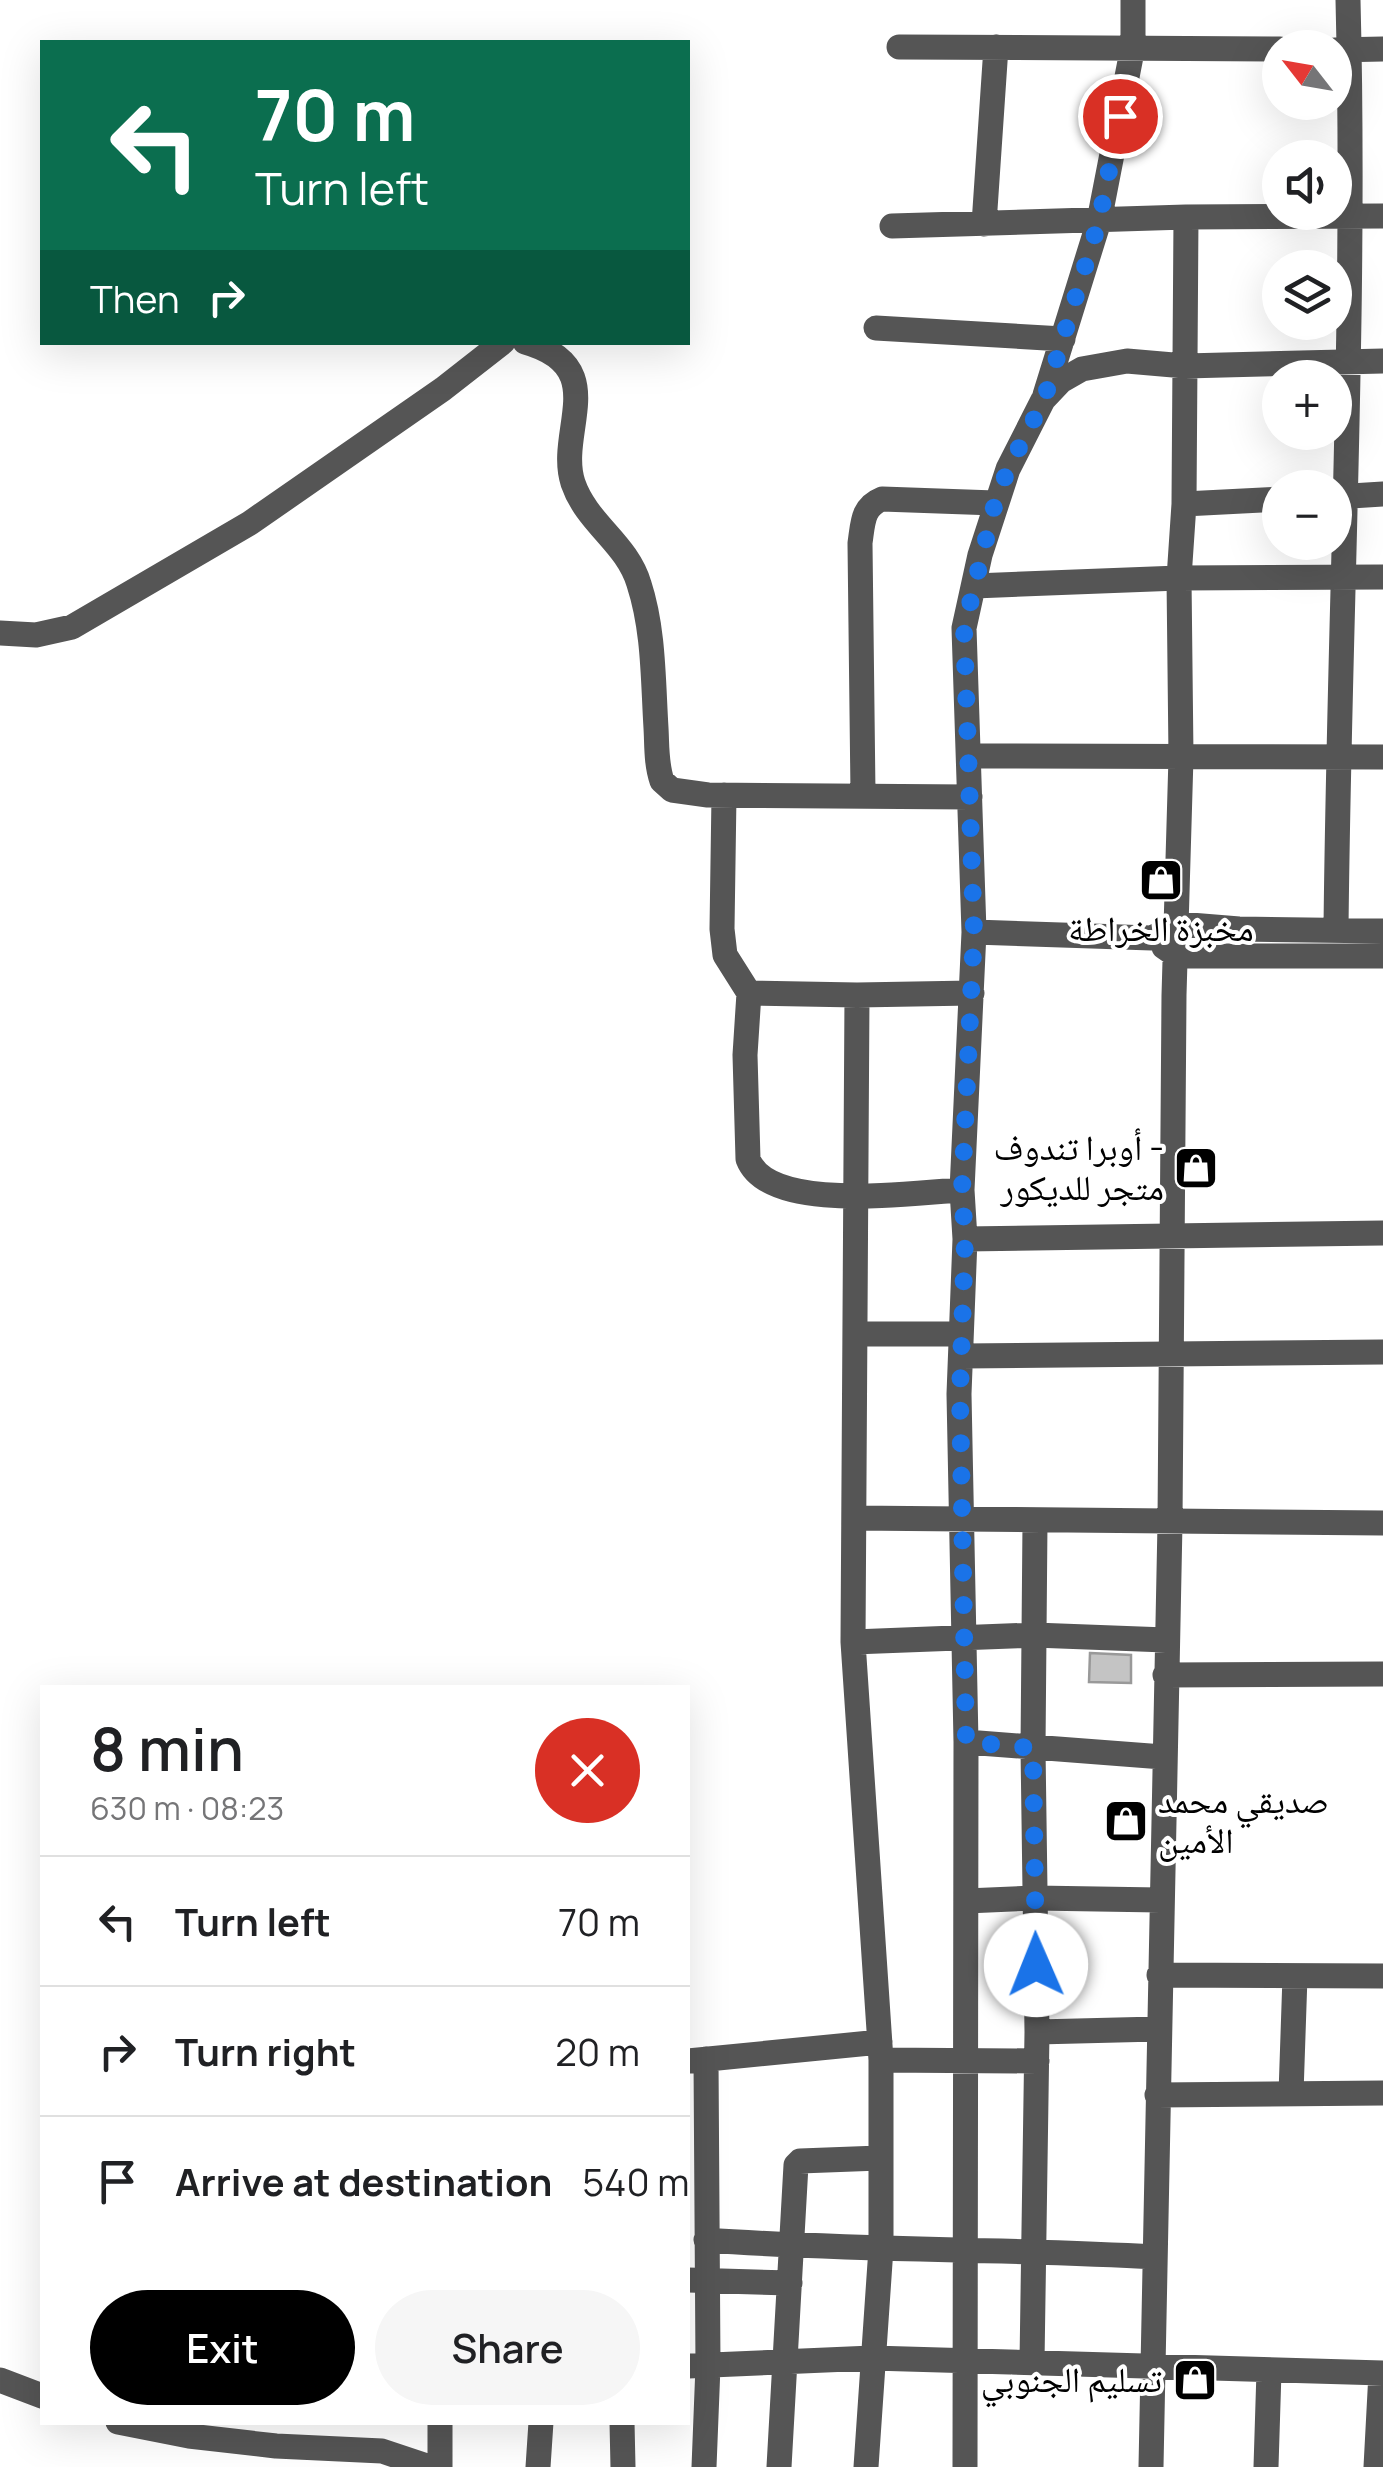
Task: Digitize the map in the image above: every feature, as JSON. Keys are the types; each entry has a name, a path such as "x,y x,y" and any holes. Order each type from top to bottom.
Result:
{"street":[{"path":"965,2467 966,1742 960,1394 965,1239 962,1190 974,932 964,628 995,503 1044,400 1099,221 1133,46 1133,0"},
{"path":"1344,30 1348,0"},
{"path":"899,47 1262,49"},
{"path":"984,224 996,47"},
{"path":"1352,50 1383,50"},
{"path":"1352,216 1383,216"},
{"path":"892,226 1262,217"},
{"path":"1151,2467 1170,1524 1186,218"},
{"path":"1346,360 1348,230"},
{"path":"876,328 1062,338"},
{"path":"0,633 36,635 72,627 250,523 443,389 499,345"},
{"path":"534,345 560,361 572,379 578,403 572,481 594,521 622,547 640,588 650,634 662,781 672,790 686,794 970,797"},
{"path":"1352,362 1383,360"},
{"path":"1044,400 1061,381 1082,369 1127,361 1184,366 1262,364"},
{"path":"1352,495 1383,494"},
{"path":"862,794 860,556 869,504 882,499 995,503"},
{"path":"1184,504 1262,500"},
{"path":"1336,930 1344,560"},
{"path":"974,586 1179,578 1383,578"},
{"path":"968,756 1383,757"},
{"path":"724,795 722,929 725,954 749,993 744,1056 748,1159 752,1168 765,1181 814,1196 962,1190"},
{"path":"974,932 1152,938 1178,924 1383,931"},
{"path":"1152,938 1177,956 1383,956"},
{"path":"749,993 972,993"},
{"path":"857,995 853,1642 881,2051 881,2248 866,2467"},
{"path":"965,1239 1383,1233"},
{"path":"855,1334 961,1345 1170,1356 1383,1352"},
{"path":"854,1518 1383,1524"},
{"path":"1032,2362 1038,2032 1033,1748 1035,1522"},
{"path":"853,1642 964,1636 1166,1640"},
{"path":"1165,1675 1383,1674"},
{"path":"966,1742 1163,1757"},
{"path":"966,1901 1160,1900"},
{"path":"1159,1974 1383,1976"},
{"path":"1291,2094 1294,1976"},
{"path":"1038,2032 1158,2030"},
{"path":"704,2467 697,2280 706,2240 697,2060 881,2051 966,2061 1037,2061"},
{"path":"1157,2095 1383,2093"},
{"path":"779,2467 796,2165 880,2158"},
{"path":"706,2240 1155,2257"},
{"path":"697,2280 790,2283"},
{"path":"698,2366 872,2358 1382,2373 1376,2467"},
{"path":"1266,2467 1269,2371"},
{"path":"0,2380 40,2395"},
{"path":"133,2425 276,2446 382,2451 430,2467"},
{"path":"440,2425 440,2467"},
{"path":"538,2467 541,2425"},
{"path":"622,2425 623,2467"}],"building":[{"path":"1090,1653 1131,1655 1131,1683 1089,1682"}],"place":[{"name":"مخبزة الخراطة","path":"1161,880"},
{"name":"أوبرا تندوف - متجر للديكور","path":"1196,1168"},
{"name":"صديقي محمد الأمين","path":"1126,1821"},
{"name":"تسليم الجنوبي","path":"1195,2380"}],"route":[{"path":"1036,1965 1033,1748 966,1742 960,1334 965,1239 962,1190 974,932 964,628 995,503 1044,400 1099,221 1120,116"}]}
